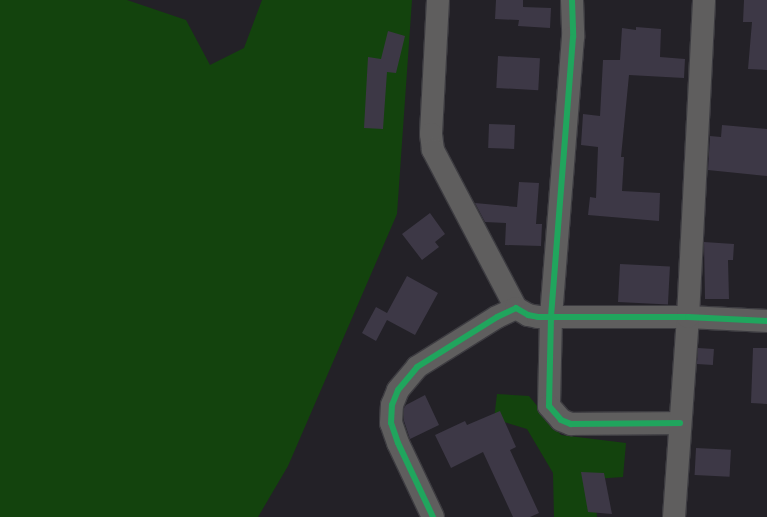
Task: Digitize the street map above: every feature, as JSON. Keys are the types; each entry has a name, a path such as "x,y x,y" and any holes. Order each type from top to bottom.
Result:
{"street":[{"path":"438,0 431,134 433,150 516,308 528,315 552,317 688,317 767,321"},
{"path":"572,0 573,37 552,317 547,395 549,406 557,417 571,424 680,423"},
{"path":"674,517 688,317 704,0"},
{"path":"433,517 398,443 391,423 392,405 398,390 417,367 498,317 516,308"}],"green space":[{"path":"0,0 127,0 186,20 210,65 244,48 262,0 412,0 397,214 288,466 258,517 0,517"},
{"path":"497,394 529,396 561,435 626,443 623,477 594,479 597,517 554,517 553,473 527,429 494,419"}],"building":[{"path":"496,0 523,0 523,7 551,8 550,28 518,26 519,20 495,19"},
{"path":"744,0 767,0 767,70 748,69 752,22 743,22"},
{"path":"636,27 661,29 660,57 685,59 684,78 629,75 621,157 624,157 622,191 660,193 659,221 588,215 590,197 596,198 598,147 581,145 583,114 600,116 603,60 620,60 622,28 636,30"},
{"path":"388,31 405,36 396,73 387,72 383,129 364,128 368,57 381,59"},
{"path":"498,56 540,58 538,90 496,88"},
{"path":"489,124 515,125 514,149 488,148"},
{"path":"722,125 767,129 767,176 708,170 710,136 721,137"},
{"path":"519,182 539,183 536,224 542,224 541,246 505,245 506,223 485,222 475,203 517,207"},
{"path":"430,213 445,234 435,242 439,247 422,260 402,234"},
{"path":"704,242 734,244 733,260 728,260 729,299 705,299"},
{"path":"620,264 670,267 668,305 618,302"},
{"path":"407,276 438,293 415,335 387,320 376,341 362,333 376,307 387,313"},
{"path":"698,348 714,349 713,365 697,364"},
{"path":"753,348 767,348 767,404 751,403"},
{"path":"425,395 439,425 410,439 404,421 404,408 406,405"},
{"path":"500,411 516,447 510,450 539,513 530,517 513,517 483,452 451,468 435,435 465,421 467,425"},
{"path":"696,448 731,450 730,477 695,475"},
{"path":"581,472 604,473 612,514 588,512"}],"cycle path":[{"path":"572,0 573,37 551,317 549,406 561,420 571,424 680,423"},
{"path":"433,517 398,443 391,423 392,405 398,390 417,367 497,317 516,308 528,315 538,317 688,317 767,321"}]}
